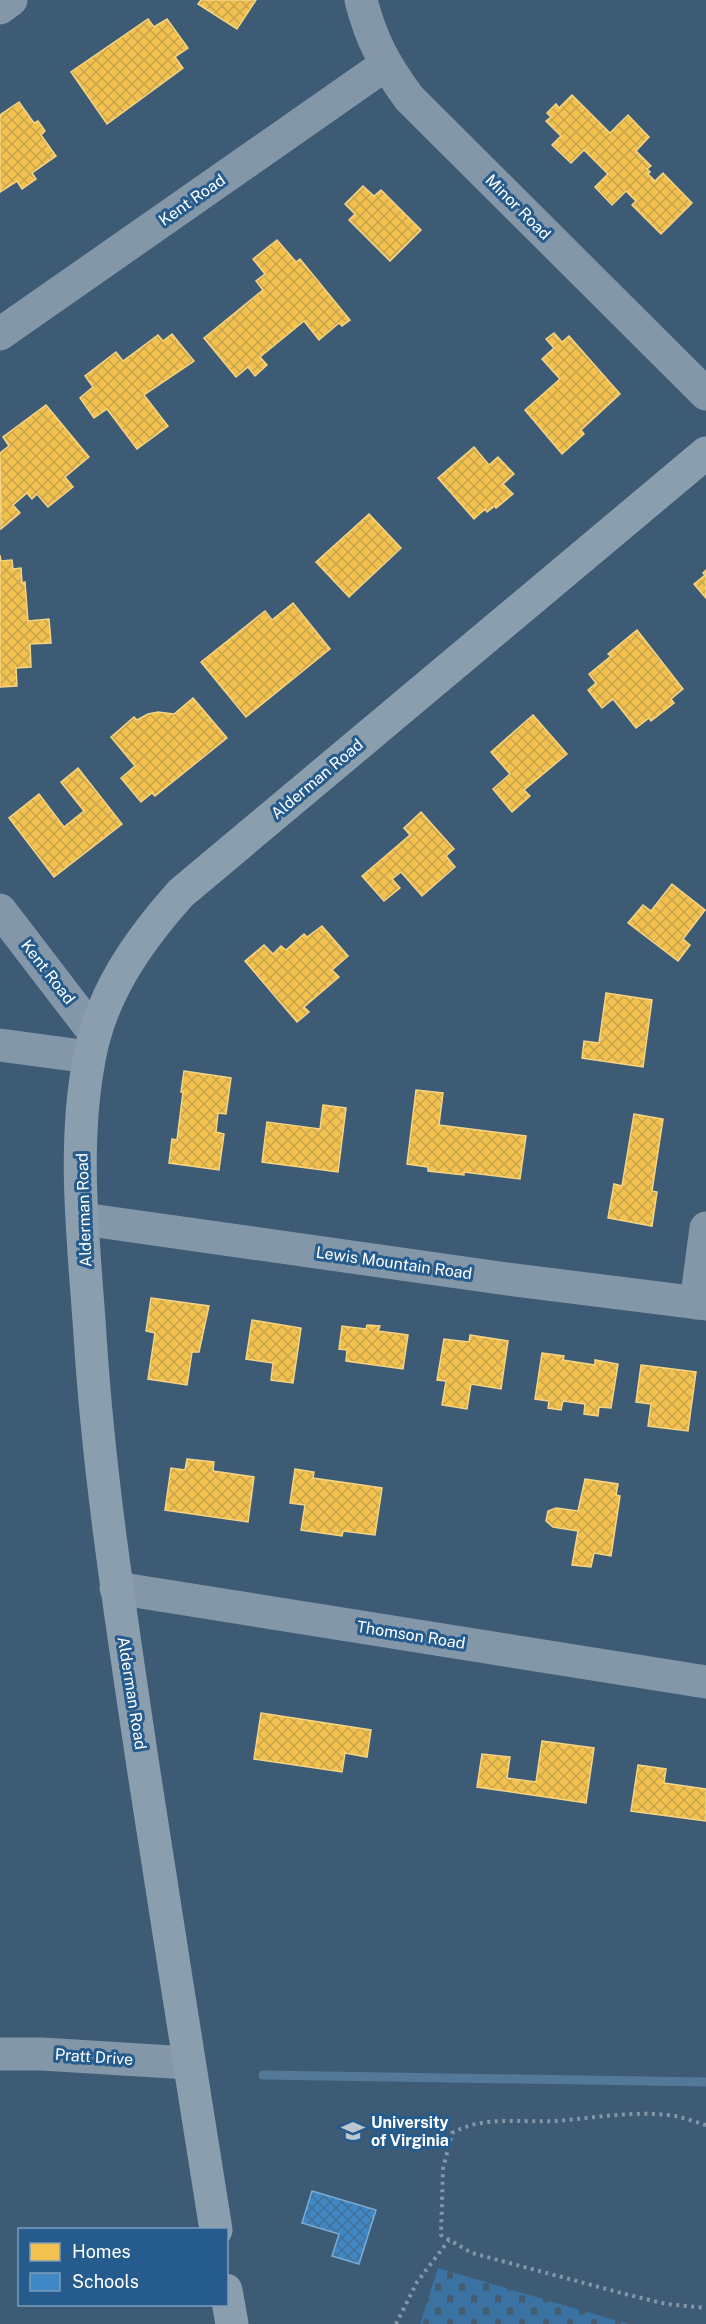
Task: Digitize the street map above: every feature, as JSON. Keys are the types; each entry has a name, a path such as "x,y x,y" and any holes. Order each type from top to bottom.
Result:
{"main road":[{"name":"Alderman Road","path":"216,2228 188,2063 116,1588 96,1424 83,1219 82,1102 92,1045 122,971 148,930 181,893 706,453"},
{"path":"228,2301 232,2324"}],"street":[{"path":"0,8 11,0"},
{"name":"Minor Road","path":"361,0 368,30 385,65 409,98 706,394"},
{"name":"Kent Road","path":"0,334 385,65"},
{"name":"Kent Road","path":"0,910 92,1045"},
{"path":"0,1045 92,1045"},
{"name":"Lewis Mountain Road","path":"83,1219 701,1304"},
{"path":"701,1304 706,1228"},
{"name":"Thomson Road","path":"116,1588 706,1682"},
{"name":"Pratt Drive","path":"0,2054 42,2054 188,2063"}],"path":[{"path":"706,2125 675,2116 622,2114 554,2121 505,2120 465,2125 452,2133 443,2169 441,2235 472,2253 666,2304 706,2308"},
{"path":"396,2324 417,2283 449,2240"}],"green space":[{"path":"438,2268 628,2324 420,2324"}],"building: Homes":[{"path":"201,0 256,0 237,29 198,4"},
{"path":"148,19 154,27 167,19 188,48 175,57 183,68 107,124 71,72"},
{"path":"572,95 610,133 628,115 649,137 636,151 651,166 647,169 650,172 648,174 655,181 663,173 692,203 661,234 632,205 636,201 626,191 612,205 595,187 608,174 584,150 571,163 552,145 561,136 546,121 551,117 547,113 556,104 559,108"},
{"path":"19,102 34,123 38,121 45,131 41,135 56,156 32,173 36,179 22,189 17,181 0,192 0,115"},
{"path":"363,186 374,196 381,190 421,230 390,261 349,220 355,214 345,204"},
{"path":"277,240 296,262 300,259 350,320 342,326 339,323 319,340 304,321 260,357 267,365 255,376 248,367 236,377 204,338 263,290 256,281 265,274 253,259"},
{"path":"554,333 562,342 569,336 620,394 581,430 584,434 562,454 525,410 560,379 542,359 554,348 546,339"},
{"path":"172,334 194,361 144,395 168,426 137,449 107,409 94,418 80,398 93,387 85,376 116,352 123,361 158,335 163,341"},
{"path":"46,405 89,457 65,477 73,487 48,507 37,494 32,499 27,493 13,505 20,513 1,529 0,453 9,446 3,437"},
{"path":"474,447 489,465 498,457 514,474 503,484 513,494 496,508 495,506 487,512 485,509 474,519 438,478"},
{"path":"369,514 401,548 349,597 316,562"},
{"path":"0,555 1,561 12,560 13,569 21,568 22,583 25,582 28,621 49,619 51,643 30,644 31,667 16,668 17,686 0,687"},
{"path":"706,570 706,598 694,584 705,575 703,573"},
{"path":"293,603 330,649 246,717 201,662 265,611 272,620"},
{"path":"637,630 683,689 671,699 674,703 651,721 649,718 636,728 613,699 602,708 588,690 596,683 589,674 611,656 608,654"},
{"path":"193,698 227,738 155,796 152,793 141,802 121,778 135,766 111,737 134,717 137,720 158,712 174,714"},
{"path":"533,715 567,754 524,790 530,796 512,812 493,789 510,774 491,752"},
{"path":"78,768 122,824 54,877 9,818 39,794 64,827 84,811 61,782"},
{"path":"421,812 454,849 446,856 455,867 422,896 401,872 392,879 400,888 384,901 362,876 410,835 404,828"},
{"path":"672,884 705,910 683,939 690,945 678,961 628,923 643,905 651,911"},
{"path":"322,926 348,956 332,970 339,977 304,1007 309,1012 297,1022 245,961 264,945 273,954 281,946 286,950 304,934 307,937"},
{"path":"606,993 652,1000 643,1067 582,1058 584,1041 599,1043"},
{"path":"184,1071 231,1078 226,1114 218,1113 216,1132 224,1134 219,1170 169,1163 172,1139 177,1140"},
{"path":"416,1090 443,1093 439,1125 526,1136 520,1179 464,1172 464,1175 428,1171 428,1167 407,1164"},
{"path":"323,1105 346,1108 338,1172 262,1162 267,1122 320,1129"},
{"path":"634,1114 663,1119 652,1191 657,1192 652,1226 608,1218 614,1184 622,1186"},
{"path":"151,1298 209,1306 199,1352 192,1352 187,1385 148,1379 155,1333 146,1331"},
{"path":"252,1320 301,1328 293,1383 271,1380 273,1363 246,1359"},
{"path":"367,1325 380,1326 378,1331 408,1335 403,1369 346,1361 347,1350 339,1349 342,1326 366,1329"},
{"path":"470,1335 508,1341 501,1389 471,1384 467,1409 442,1405 446,1381 437,1380 444,1339 469,1342"},
{"path":"542,1353 564,1356 563,1360 595,1365 595,1360 618,1364 611,1408 599,1407 598,1416 584,1414 585,1404 563,1401 561,1410 548,1408 549,1401 535,1399"},
{"path":"641,1365 696,1372 688,1431 648,1426 651,1404 636,1402"},
{"path":"187,1459 214,1462 213,1471 254,1477 248,1522 165,1510 171,1468 185,1470"},
{"path":"295,1469 314,1472 313,1478 382,1488 375,1535 343,1531 342,1536 301,1530 305,1505 290,1503"},
{"path":"585,1479 618,1484 616,1495 620,1496 611,1556 594,1553 591,1567 572,1565 578,1531 553,1527 546,1521 548,1511 556,1508 578,1511"},
{"path":"261,1713 371,1730 367,1757 345,1753 342,1772 254,1759"},
{"path":"542,1741 594,1748 586,1803 477,1787 482,1754 510,1757 507,1778 536,1782"},
{"path":"638,1765 666,1769 664,1783 706,1789 706,1821 631,1811"}],"building: Schools":[{"path":"312,2191 376,2210 359,2264 332,2256 339,2234 302,2223"}],"waterway":[{"path":"263,2075 706,2082"}],"place":[{"name":"University of Virginia","path":"353,2131"}]}
